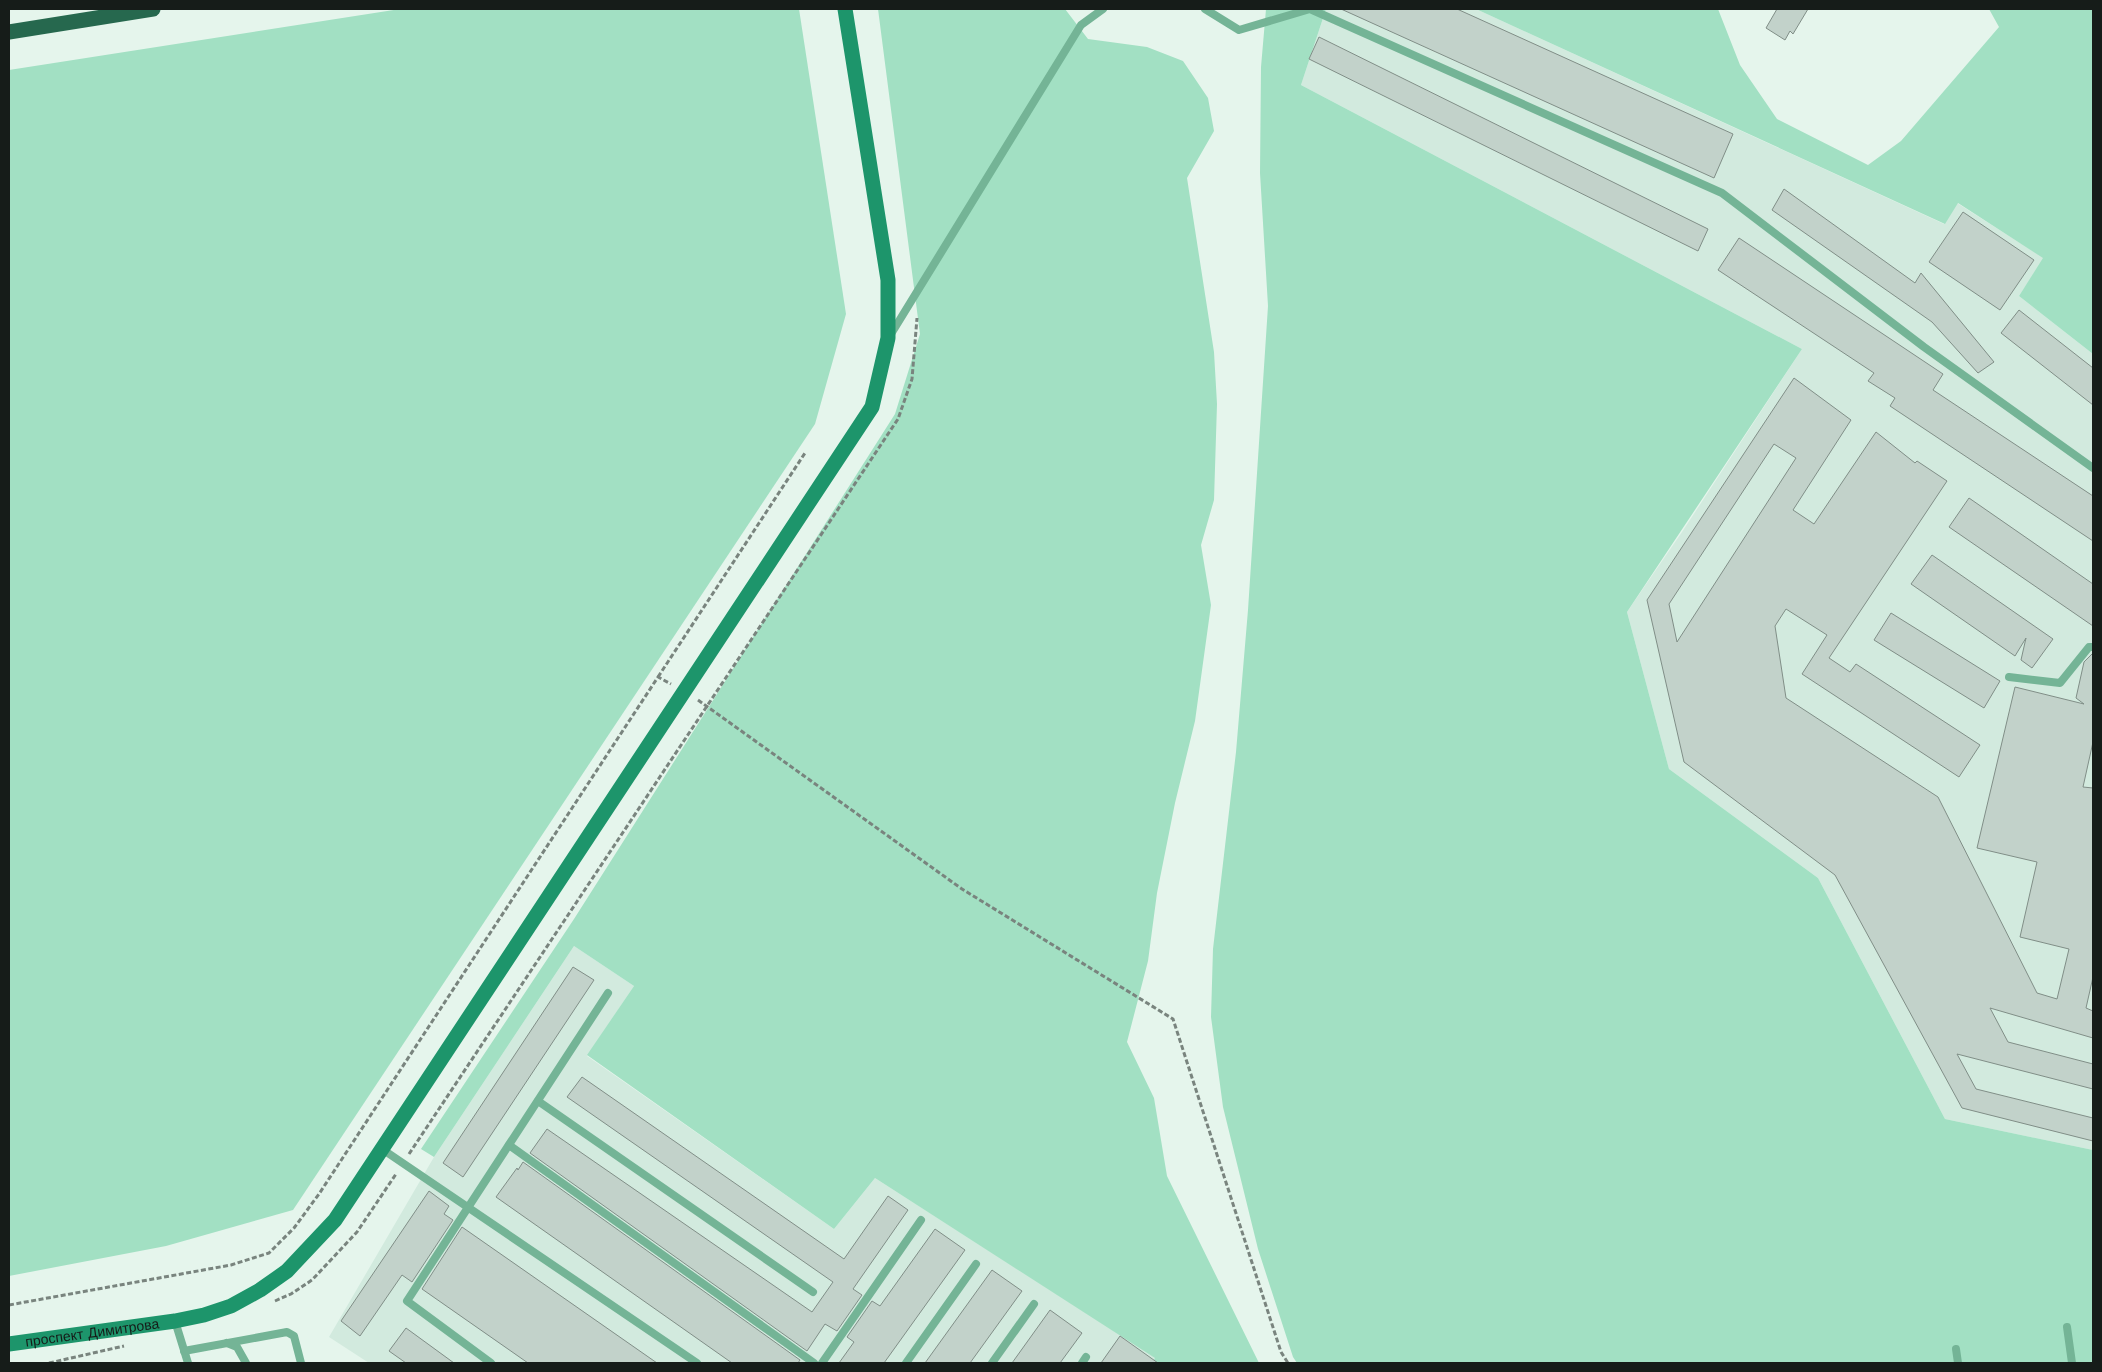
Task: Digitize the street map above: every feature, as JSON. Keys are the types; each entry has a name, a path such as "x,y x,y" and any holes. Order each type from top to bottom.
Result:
{"highway":[{"path":"9,32 153,9"}],"main road":[{"name":"проспект Димитрова","path":"9,1344 175,1321 204,1315 231,1306 260,1290 286,1272 335,1220 872,407 888,338 888,280 845,9"}],"lane":[{"path":"888,338 1081,25 1104,9"},
{"path":"1205,9 1239,30 1310,9 1722,193 1924,347 2093,468"},
{"path":"2009,677 2060,683 2089,647 2093,646"},
{"path":"491,1363 407,1301 608,993"},
{"path":"538,1101 813,1292"},
{"path":"509,1145 814,1363"},
{"path":"382,1150 697,1363"},
{"path":"822,1363 921,1220"},
{"path":"906,1363 976,1264"},
{"path":"992,1363 1034,1304"},
{"path":"175,1321 188,1363"},
{"path":"2067,1327 2072,1363"},
{"path":"184,1351 287,1332 294,1336 300,1363"},
{"path":"227,1343 237,1347 246,1363"},
{"path":"1956,1349 1958,1363"}],"path":[{"path":"9,1305 231,1265 269,1253 294,1228 319,1194 804,453"},
{"path":"658,677 708,705 962,889 1173,1019 1281,1352 1288,1363"}],"shaded area":[{"path":"1326,9 1476,9 1944,224 1957,203 2044,258 2019,296 2093,354 2093,1150 1945,1119 1818,878 1669,769 1627,612 1802,349 1301,85"},
{"path":"574,946 634,986 587,1056 834,1229 875,1178 1156,1358 1152,1363 369,1363 329,1337 434,1157"}],"green space":[{"path":"400,9 799,9 846,314 815,424 293,1210 166,1246 9,1276 9,70"},
{"path":"878,9 1065,9 1088,39 1147,47 1183,61 1208,98 1214,131 1187,178 1214,352 1217,404 1214,500 1201,545 1211,605 1195,721 1175,803 1157,893 1148,961 1127,1042 1154,1098 1167,1176 1259,1363 1152,1363 1155,1358 875,1178 834,1229 587,1055 634,986 574,946 434,1157 421,1149 574,919 895,414 920,334"},
{"path":"1266,9 1326,9 1301,85 1802,349 1627,612 1669,769 1818,878 1945,1119 2093,1150 2093,1363 1297,1363 1293,1357 1258,1249 1223,1107 1211,1017 1213,949 1236,752 1248,610 1268,306 1260,173 1261,67"},
{"path":"1476,9 1718,9 1740,65 1777,119 1868,165 1901,141 1999,27 1989,9 2093,9 2093,354 2019,296 2043,258 1958,203 1945,224"}],"building":[{"path":"1341,9 1457,9 1733,134 1714,178"},
{"path":"1777,9 1808,9 1793,34 1790,31 1785,40 1766,28"},
{"path":"1319,37 1708,229 1698,251 1309,59"},
{"path":"1784,189 1915,283 1921,273 1994,362 1978,373 1932,322 1772,210"},
{"path":"1963,212 2034,260 2000,310 1929,262"},
{"path":"1739,238 1943,374 1933,390 2093,496 2093,541 1890,406 1895,398 1868,381 1874,373 1718,270"},
{"path":"2019,310 2093,368 2093,405 2001,333"},
{"path":"1794,378 1851,420 1793,510 1814,524 1876,432 1915,463 1917,461 1947,481 1829,658 1850,672 1856,664 1980,745 1959,777 1802,674 1827,635 1786,609 1775,626 1786,698 1938,797 2037,993 2057,999 2069,949 2020,937 2037,862 1977,848 2015,687 2084,704 2076,698 2084,662 2093,653 2093,742 2083,787 2093,788 2093,977 2086,1008 2093,1011 2093,1038 1990,1008 2008,1042 2093,1064 2093,1089 1957,1054 1976,1089 2093,1118 2093,1141 1962,1108 1835,875 1684,762 1647,600","holes":["1774,444 1796,458 1677,642 1669,604"]},
{"path":"1969,498 2093,584 2093,626 1949,527"},
{"path":"1932,555 2053,639 2032,668 2021,660 2026,638 2015,656 1911,584"},
{"path":"1891,613 2000,681 1984,708 1874,640"},
{"path":"573,967 594,980 463,1177 443,1163"},
{"path":"582,1077 844,1259 888,1196 908,1210 853,1289 862,1295 837,1331 825,1324 807,1351 530,1153 547,1129 812,1312 833,1282 567,1097"},
{"path":"523,1162 800,1360 798,1363 732,1363 496,1197"},
{"path":"429,1191 449,1206 444,1214 453,1220 412,1282 402,1275 360,1336 341,1321"},
{"path":"462,1227 657,1363 528,1363 422,1289"},
{"path":"935,1229 965,1250 884,1363 839,1363 854,1342 847,1337 872,1301 880,1306"},
{"path":"992,1270 1022,1291 970,1363 925,1363"},
{"path":"1050,1310 1082,1333 1060,1363 1012,1363"},
{"path":"406,1328 454,1363 406,1363 389,1351"},
{"path":"1120,1336 1158,1363 1101,1363"}]}
